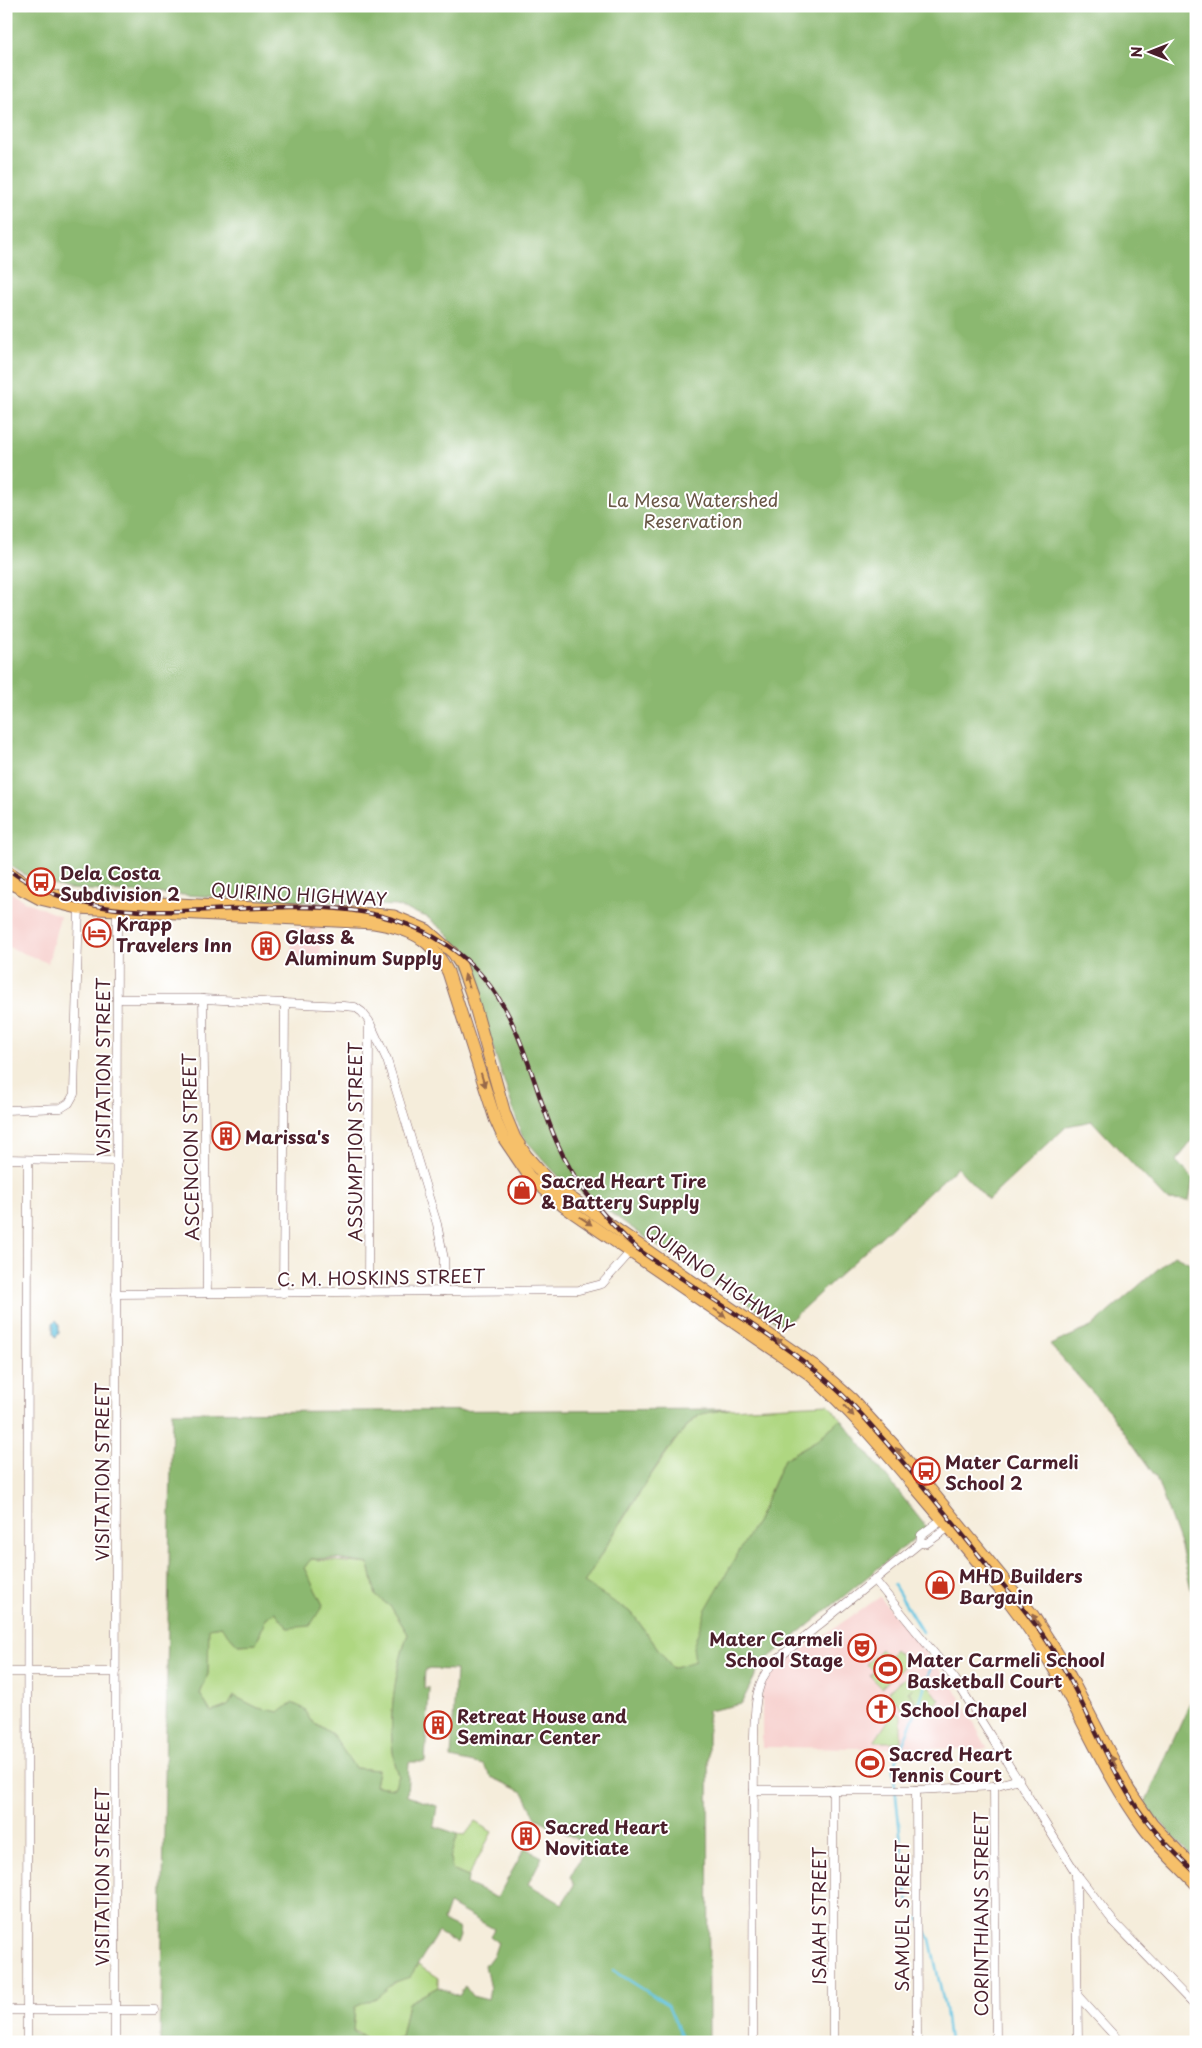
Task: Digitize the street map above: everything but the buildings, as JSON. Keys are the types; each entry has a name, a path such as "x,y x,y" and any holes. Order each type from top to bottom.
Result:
{"main road":[{"name":"QUIRINO HIGHWAY","path":"6,870 30,886 79,904"},
{"name":"QUIRINO HIGHWAY","path":"6,881 40,899 79,904 374,914 394,916 428,930 453,953 461,965 472,996 505,1114 515,1138 526,1155 551,1184 634,1247 815,1366 838,1386 894,1445 1024,1622 1052,1664 1101,1761 1135,1816 1155,1841 1196,1884"},
{"name":"QUIRINO HIGHWAY","path":"950,1520 1048,1638 1129,1790 1152,1824 1196,1870"}],"street":[{"path":"6,1110 61,1108 69,1103 74,1094 79,904"},
{"name":"VISITATION STREET","path":"115,2042 117,906"},
{"path":"117,999 285,1003 355,1007 362,1012 369,1021 387,1060 437,1224 444,1259 444,1291"},
{"name":"ASCENCION STREET","path":"203,1000 207,1293"},
{"path":"283,1293 285,1003"},
{"name":"ASSUMPTION STREET","path":"368,1292 369,1021"},
{"path":"6,1159 117,1161"},
{"path":"27,2042 28,1160"},
{"name":"C. M. HOSKINS STREET","path":"116,1294 586,1289 607,1280 634,1247"},
{"path":"753,2042 756,1696 767,1669 920,1543 921,1535 950,1520"},
{"path":"874,1579 956,1679 1076,1873 1113,1921 1196,2007"},
{"path":"6,1672 116,1672"},
{"path":"754,1790 916,1790 994,1786 1019,1779"},
{"name":"CORINTHIANS STREET","path":"994,1786 996,2042"},
{"name":"ISAIAH STREET","path":"833,1790 833,2042"},
{"name":"SAMUEL STREET","path":"916,1790 917,2042"},
{"path":"1076,1873 1078,2042"},
{"path":"1078,1996 1120,2042"},
{"path":"6,2010 155,2010"}],"shaded area":[{"path":"6,889 24,901 60,916 48,963 6,946"},
{"path":"292,928 321,929 320,963 291,962"},
{"path":"880,1597 955,1689 988,1749 762,1747 762,1687 769,1672"}],"green space":[{"name":"La Mesa Watershed Reservation","path":"6,6 1196,6 1196,1136 1176,1161 1193,1178 1189,1201 1167,1200 1092,1121 1067,1126 988,1200 957,1167 784,1326 682,1263 558,1176 522,1136 465,962 448,934 427,917 396,906 68,889 30,878 6,863"},
{"path":"1174,1255 1192,1264 1196,1260 1196,1610 1181,1547 1156,1477 1110,1412 1050,1345 1091,1327"},
{"path":"828,1404 841,1419 817,1440 784,1459 695,1662 672,1668 632,1613 583,1584 647,1481 682,1431 701,1414 729,1409"},
{"path":"729,1409 702,1414 690,1423 675,1441 640,1491 584,1583 632,1613 672,1668 695,1661 693,1647 706,1609 760,1515 784,1459 817,1440 841,1419 927,1528 761,1664 741,1704 708,1711 709,2042 385,2042 401,2037 408,2003 438,1987 459,1996 465,1986 472,1996 488,2000 490,1989 485,1966 494,1954 498,1942 490,1936 494,1929 449,1904 443,1921 458,1928 460,1936 457,1944 438,1932 410,1977 395,1982 376,1998 355,2007 353,2031 371,2042 160,2042 172,1412","holes":["311,1559 335,1559 369,1564 376,1596 391,1607 408,1634 395,1685 393,1705 392,1743 399,1776 394,1788 375,1786 378,1770 355,1768 332,1734 310,1720 305,1709 292,1703 280,1712 258,1708 234,1696 228,1706 211,1712 200,1694 208,1674 209,1628 221,1626 238,1645 256,1644 266,1618 275,1612 288,1628 310,1626 323,1605 304,1568","425,1669 456,1670 451,1758 483,1765 491,1777 523,1792 536,1818 587,1845 570,1877 574,1885 562,1904 528,1884 542,1857 525,1848 497,1898 467,1884 468,1877 452,1870 450,1858 458,1834 434,1826 437,1806 407,1796 409,1762 425,1762 429,1688 424,1688"]},
{"path":"311,1559 369,1564 376,1596 391,1607 408,1634 395,1685 393,1705 392,1743 399,1776 394,1788 375,1786 378,1770 355,1768 332,1734 310,1720 292,1703 280,1713 258,1708 234,1696 229,1706 211,1713 200,1694 208,1674 208,1628 221,1626 238,1645 256,1644 266,1618 275,1612 323,1605 304,1568"},
{"name":"Mater Carmeli School Basketball Court","path":"881,1649 889,1656 894,1650 907,1662 882,1688 870,1676 874,1671 866,1664"},
{"path":"1196,1661 1196,1860 1152,1814 1145,1803 1191,1701"},
{"path":"913,1672 921,1682 924,1680 940,1700 925,1712 909,1692 913,1688 908,1692 916,1703 904,1712 888,1691"},
{"path":"894,1712 901,1715 901,1742 874,1742"},
{"path":"475,1822 492,1832 468,1877 452,1870 450,1858 458,1834 465,1835"},
{"path":"418,1965 438,1978 438,1987 408,2003 401,2037 377,2041 353,2031 355,2007 409,1975"}],"water":[{"path":"56,1320 59,1324 59,1333 56,1337 53,1333 53,1323"}],"waterway":[{"path":"894,1585 922,1632"},
{"path":"914,1909 907,1897 893,1769 919,1704 934,1657"},
{"path":"919,1918 930,1939 945,2009 949,2042"},
{"path":"613,1970 668,2005 684,2042"}],"railway":[{"path":"6,868 58,896 115,909 173,911 292,907 351,910 406,924 458,953 484,979 504,1007 519,1037 553,1133 568,1164 587,1194 617,1230 638,1249 801,1359 843,1395 861,1414 927,1490 1034,1622 1070,1679 1130,1797 1160,1837 1196,1873"}],"place":[{"name":"Dela Costa Subdivision 2","path":"41,882"},
{"name":"Krapp Travelers Inn","path":"97,933"},
{"name":"Glass & Aluminum Supply","path":"266,946"},
{"name":"Marissa's","path":"226,1136"},
{"name":"Sacred Heart Tire & Battery Supply","path":"522,1190"},
{"name":"Mater Carmeli School 2","path":"926,1471"},
{"name":"MHD Builders Bargain","path":"940,1585"},
{"name":"Mater Carmeli School Stage","path":"862,1648"},
{"name":"Mater Carmeli School Basketball Court","path":"888,1669"},
{"name":"School Chapel","path":"881,1709"},
{"name":"Retreat House and Seminar Center","path":"438,1725"},
{"name":"Sacred Heart Tennis Court","path":"870,1763"},
{"name":"Sacred Heart Novitiate","path":"526,1836"}]}
